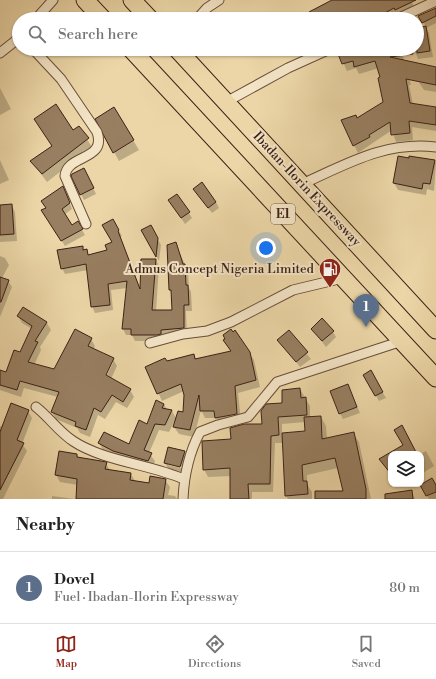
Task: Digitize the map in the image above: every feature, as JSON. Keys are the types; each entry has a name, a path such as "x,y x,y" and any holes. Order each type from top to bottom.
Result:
{"highway":[{"path":"85,0 96,12"},
{"path":"132,0 143,12"},
{"name":"E1","path":"137,56 436,378"},
{"name":"Ibadan-Ilorin Expressway","path":"183,56 436,330"}],"street":[{"path":"42,12 53,0"},
{"path":"203,12 219,0"},
{"path":"411,12 436,0"},
{"path":"0,53 12,44"},
{"path":"40,56 61,79 97,132 99,138 99,146 94,151 69,166 65,176 86,224"},
{"path":"226,102 288,68 315,56"},
{"path":"302,184 377,151 417,144 436,146"},
{"path":"150,343 182,334 207,331 231,322 293,290 343,278"},
{"path":"183,499 184,480 194,444 200,432 218,425 248,417 277,382 402,341"},
{"path":"36,407 71,440 89,450 169,473 184,480"}],"building":[{"path":"332,0 416,0 395,10 394,8 387,12 309,12"},
{"path":"436,8 436,16 424,22 424,13"},
{"path":"424,26 426,26 430,51 424,52"},
{"path":"339,56 398,56 390,57 436,67 436,85 406,79 410,103 436,107 436,125 409,121 410,133 391,135 390,122 369,135 370,137 353,146 341,120 356,115 357,118 383,102 378,78 380,77 375,61 354,67 353,61 342,64"},
{"path":"56,104 73,130 79,126 89,138 42,174 30,161 52,146 34,119"},
{"path":"114,107 134,140 113,153 95,119"},
{"path":"398,156 435,160 430,184 423,183 422,189 393,183"},
{"path":"84,168 94,188 80,195 71,176"},
{"path":"202,182 216,202 208,208 193,189"},
{"path":"63,186 70,203 62,209 72,225 78,221 83,229 61,241 41,210 46,208 41,201"},
{"path":"177,194 190,212 181,218 168,200"},
{"path":"12,204 14,234 0,235 0,205"},
{"path":"113,219 119,230 118,231 140,289 141,259 156,259 152,310 172,310 171,290 169,290 167,245 176,242 183,264 185,264 186,285 188,285 189,305 184,305 184,328 161,330 161,334 157,335 131,335 131,329 122,329 127,281 108,284 110,305 91,307 86,264 61,269 57,250 83,246 83,250 87,249 88,255 107,250 105,245 112,242 102,225"},
{"path":"151,225 158,238 156,257 141,230"},
{"path":"0,277 9,280 1,302 0,302"},
{"path":"23,307 47,322 35,341 38,342 28,362 54,369 75,329 92,338 88,346 114,358 106,375 131,389 123,402 112,395 101,412 94,408 86,430 75,426 76,422 51,412 59,392 20,381 17,390 0,385 0,370 6,372 14,350 20,352 32,326 17,316"},
{"path":"322,318 334,331 322,341 311,329"},
{"path":"231,329 233,332 235,330 250,352 256,380 235,386 237,414 215,418 214,411 200,411 199,395 190,430 173,427 178,411 183,412 184,395 181,384 157,394 145,367 165,358 167,361 194,354 195,359 231,351 223,340 225,339 223,335"},
{"path":"289,330 308,352 296,362 277,340"},
{"path":"371,370 383,392 375,396 363,375"},
{"path":"348,384 357,407 339,414 330,391"},
{"path":"300,388 301,398 306,397 307,415 278,417 279,435 271,436 270,484 248,484 249,499 230,499 230,468 203,470 202,441 231,439 230,428 244,424 262,424 261,411 266,404 282,403 282,390"},
{"path":"156,400 164,404 162,408 172,410 165,425 155,424 144,450 152,453 148,461 113,451 98,443 104,432 129,444 139,420 147,424"},
{"path":"11,403 29,410 17,440 24,443 0,490 0,432"},
{"path":"321,416 322,439 354,432 366,489 366,499 315,499 315,491 343,491 335,458 302,465 303,481 307,481 308,494 285,496 282,433 305,431 304,417"},
{"path":"402,425 415,451 393,451 403,445 394,430"},
{"path":"168,447 185,451 180,467 164,463"},
{"path":"59,451 77,454 77,457 107,462 105,469 131,473 130,480 149,483 150,476 166,479 163,499 76,499 77,479 55,475"},
{"path":"388,454 388,470 379,459"},
{"path":"432,478 436,485 436,492 426,496 421,487 424,487 424,483"},
{"path":"412,490 413,499 385,499 385,494"}],"place":[{"name":"Admus Concept Nigeria Limited","path":"330,288"},
{"name":"Dovel","path":"366,327"}]}
